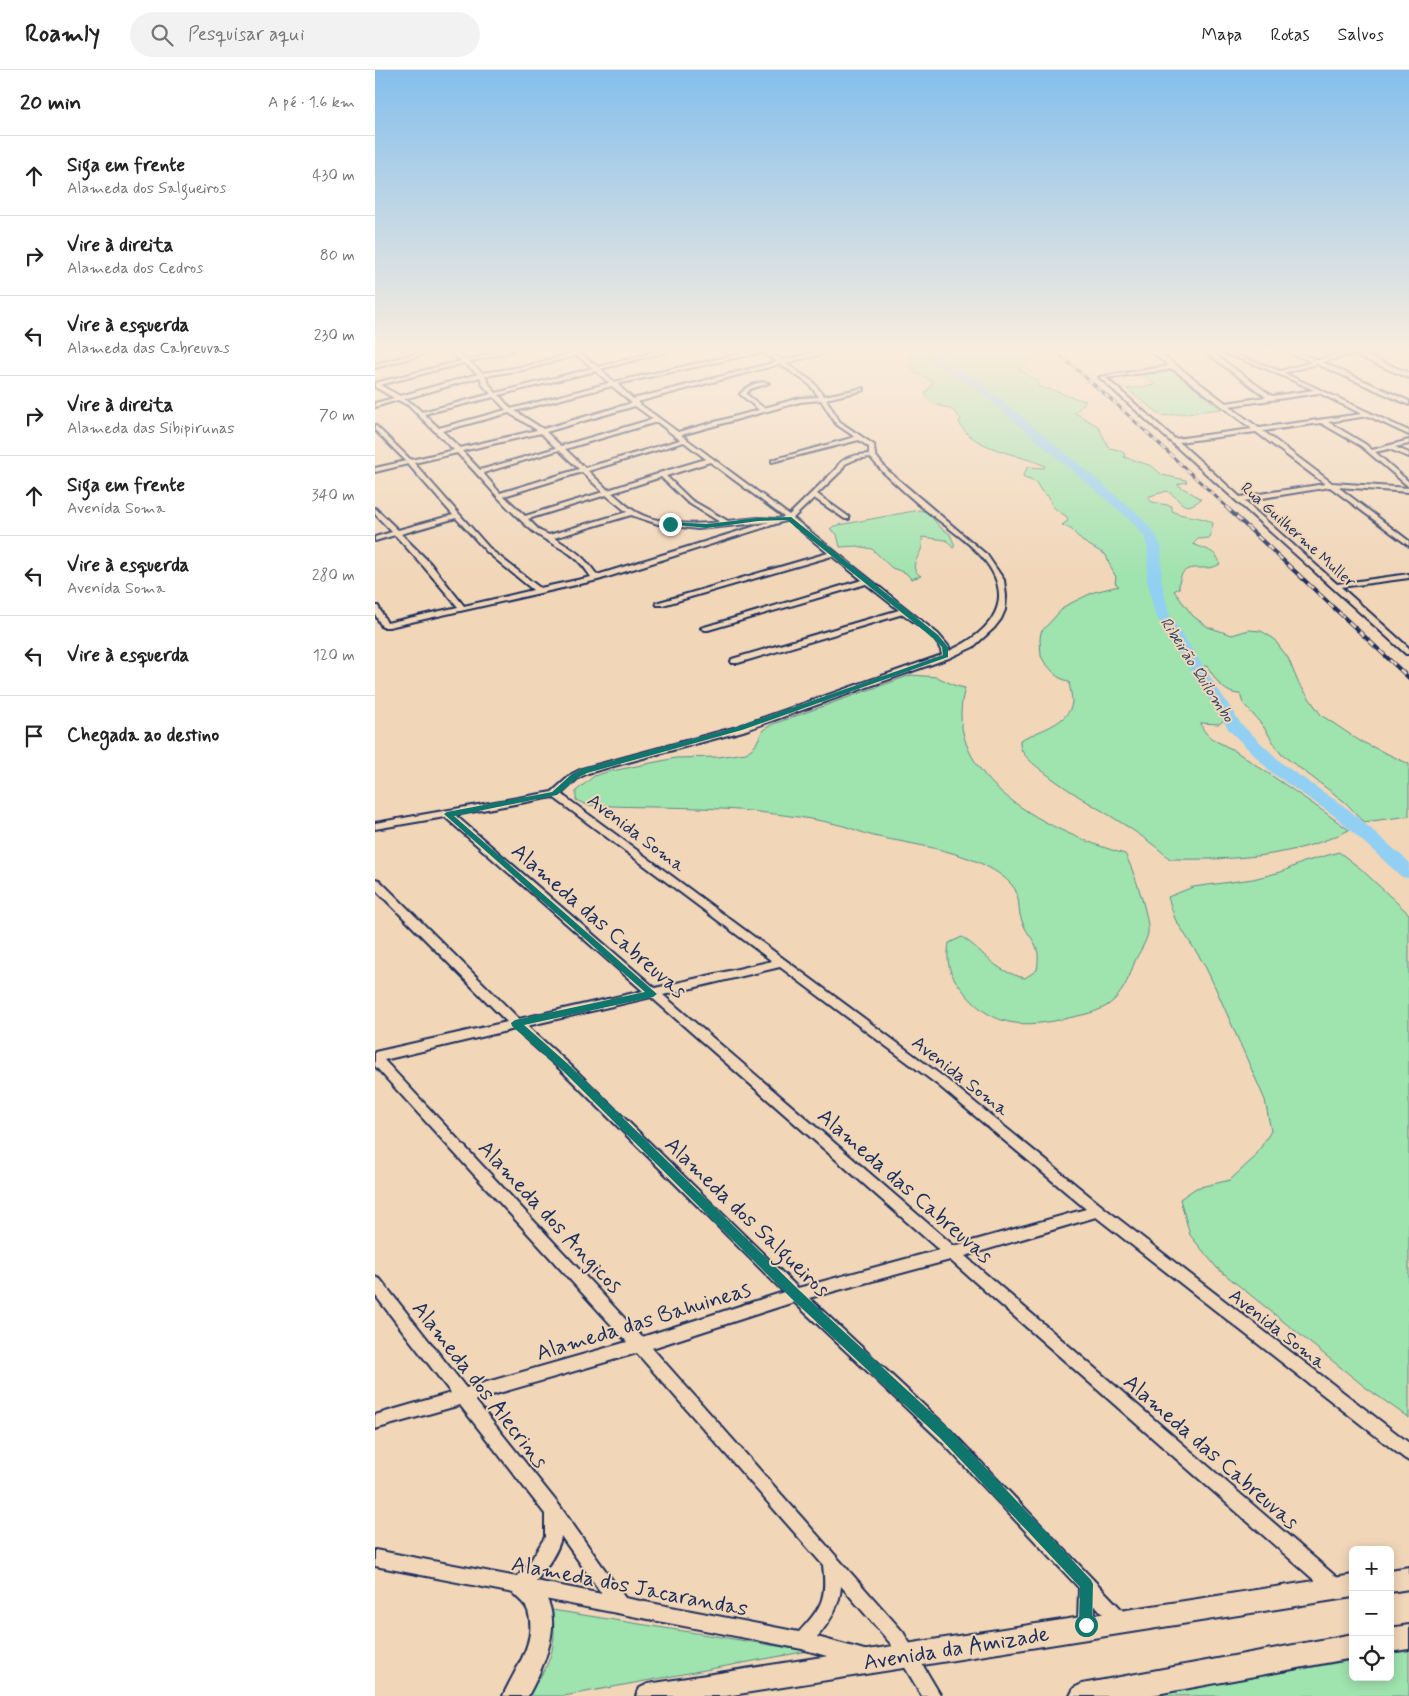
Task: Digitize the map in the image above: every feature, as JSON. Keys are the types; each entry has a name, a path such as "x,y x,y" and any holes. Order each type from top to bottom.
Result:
{"main road":[{"path":"1394,1580 1409,1578"},
{"path":"515,1696 531,1666 541,1630 541,1615 534,1598 520,1587"},
{"name":"Avenida da Amizade","path":"648,1696 1086,1625 1345,1587"},
{"path":"1394,1639 1409,1637"},
{"path":"1082,1696 1349,1647"}],"street":[{"path":"375,427 411,463 489,551 539,591"},
{"path":"434,427 499,495 547,538 574,553 583,561 595,578"},
{"path":"438,430 450,427"},
{"path":"535,427 632,513 648,520 698,526 786,519"},
{"path":"375,470 459,452 555,427"},
{"path":"479,472 634,427"},
{"path":"667,427 905,611 943,644 946,656"},
{"path":"677,434 703,427"},
{"path":"844,427 860,438"},
{"name":"Rua Guilherme Muller","path":"1160,427 1409,652"},
{"path":"1254,427 1409,544"},
{"path":"1176,441 1280,427"},
{"path":"1332,427 1355,440 1409,485"},
{"path":"1396,427 1409,432"},
{"path":"773,461 860,438"},
{"name":"Avenida Soma","path":"860,438 872,446 872,456 885,471 985,556 1000,580 1002,596 1001,610 991,626 970,645 946,656 740,728 585,771 575,776 555,794 942,1082 1097,1211 1409,1453"},
{"path":"499,495 685,440"},
{"path":"1370,452 1409,442"},
{"path":"1391,448 1409,455"},
{"path":"375,608 385,624 389,625 595,578 786,519 839,470 845,461 855,457 872,456"},
{"path":"525,518 710,460"},
{"path":"661,474 689,501 726,523"},
{"path":"1241,499 1331,485 1409,490"},
{"path":"813,495 847,518"},
{"path":"375,510 427,565 463,609"},
{"path":"547,538 632,513"},
{"path":"375,540 457,516"},
{"path":"660,604 833,554"},
{"path":"1337,586 1409,576"},
{"path":"705,628 868,582"},
{"path":"735,661 905,611"},
{"path":"375,826 555,794"},
{"name":"Alameda das Cabreuvas","path":"447,814 953,1253 1345,1587"},
{"name":"Alameda dos Salgueiros","path":"375,883 515,1023 565,1067 796,1295 944,1434 1120,1620"},
{"path":"375,1057 515,1023 653,994 782,963"},
{"name":"Alameda dos Angicos","path":"375,1057 640,1345 897,1638 932,1696"},
{"name":"Alameda das Bahuineas","path":"375,1422 640,1345 796,1295 953,1253 1097,1211"},
{"name":"Alameda dos Alecrins","path":"375,1284 553,1512 621,1607"},
{"path":"520,1587 536,1568 553,1539 553,1512"},
{"name":"Alameda dos Jacarandas","path":"375,1558 802,1641 875,1660"},
{"path":"802,1641 827,1613 834,1583 831,1564"},
{"path":"1086,1625 1087,1584"}],"green space":[{"path":"962,427 1098,427 1109,448 1119,450 1125,454 1124,457 1152,466 1162,475 1186,480 1187,482 1178,485 1201,499 1195,504 1186,506 1167,491 1147,497 1152,502 1172,506 1172,511 1182,515 1208,520 1213,523 1210,538 1198,539 1193,544 1213,553 1220,564 1214,567 1188,569 1183,572 1180,578 1179,588 1174,591 1193,616 1208,627 1232,635 1249,630 1261,631 1273,638 1288,658 1298,682 1321,715 1360,741 1409,764 1409,816 1364,822 1345,802 1281,754 1263,726 1243,703 1240,694 1224,688 1207,666 1193,668 1195,676 1229,716 1219,724 1201,723 1206,733 1280,781 1349,830 1328,839 1284,852 1239,858 1170,859 1143,837 1053,779 1032,763 1021,750 1020,740 1059,722 1070,710 1072,702 1069,682 1058,677 1041,656 1041,632 1065,606 1094,592 1119,586 1115,583 1116,577 1106,555 1082,541 1071,529 1062,525 1068,521 1067,517 1053,507 1049,497 1041,491 1036,482 1024,478 1023,475 1028,467 1044,468 1045,466 985,445 965,431"},
{"path":"919,510 927,512 940,527 950,534 955,546 953,548 946,540 922,537 921,550 914,565 917,573 921,576 911,579 906,573 892,568 872,549 857,546 840,547 837,534 830,529 834,526"},
{"path":"911,675 937,677 965,688 961,721 969,750 985,776 1009,798 1036,817 1067,833 1125,854 1140,893 1148,933 1124,987 1118,996 1105,1007 1056,1021 1025,1024 998,1019 985,1012 973,1002 957,983 951,972 948,962 949,943 962,937 1004,971 1025,978 1037,970 1038,953 1021,917 1015,889 1000,874 969,859 934,848 874,836 847,827 799,817 730,809 587,805 576,800 576,791 594,776 676,758 718,757 746,753 755,746 763,730 773,724"},
{"path":"1339,852 1361,869 1409,914 1409,1418 1365,1387 1217,1268 1190,1235 1180,1199 1196,1188 1230,1180 1254,1158 1271,1131 1265,1100 1216,989 1204,964 1175,919 1168,897 1193,887 1253,879 1281,872 1304,862"},
{"path":"552,1610 808,1651 564,1696 526,1696 541,1676 550,1657 554,1636"},
{"path":"1409,1650 1409,1696 1148,1696 1349,1661 1349,1681 1394,1681 1394,1652"}],"waterway":[{"name":"Ribeirão Quilombo","path":"1027,427 1134,517 1150,535 1155,549 1154,579 1162,614 1235,727 1278,769 1342,813 1409,872"}],"railway":[{"path":"1141,427 1228,508"},
{"path":"1226,507 1409,678"}],"route":[{"path":"670,524 707,526 758,520 784,520 789,518 935,636 945,647 946,656 740,728 585,771 575,776 555,794 447,814 653,994 515,1023 565,1067 796,1295 944,1434 1087,1584 1086,1625"}]}
